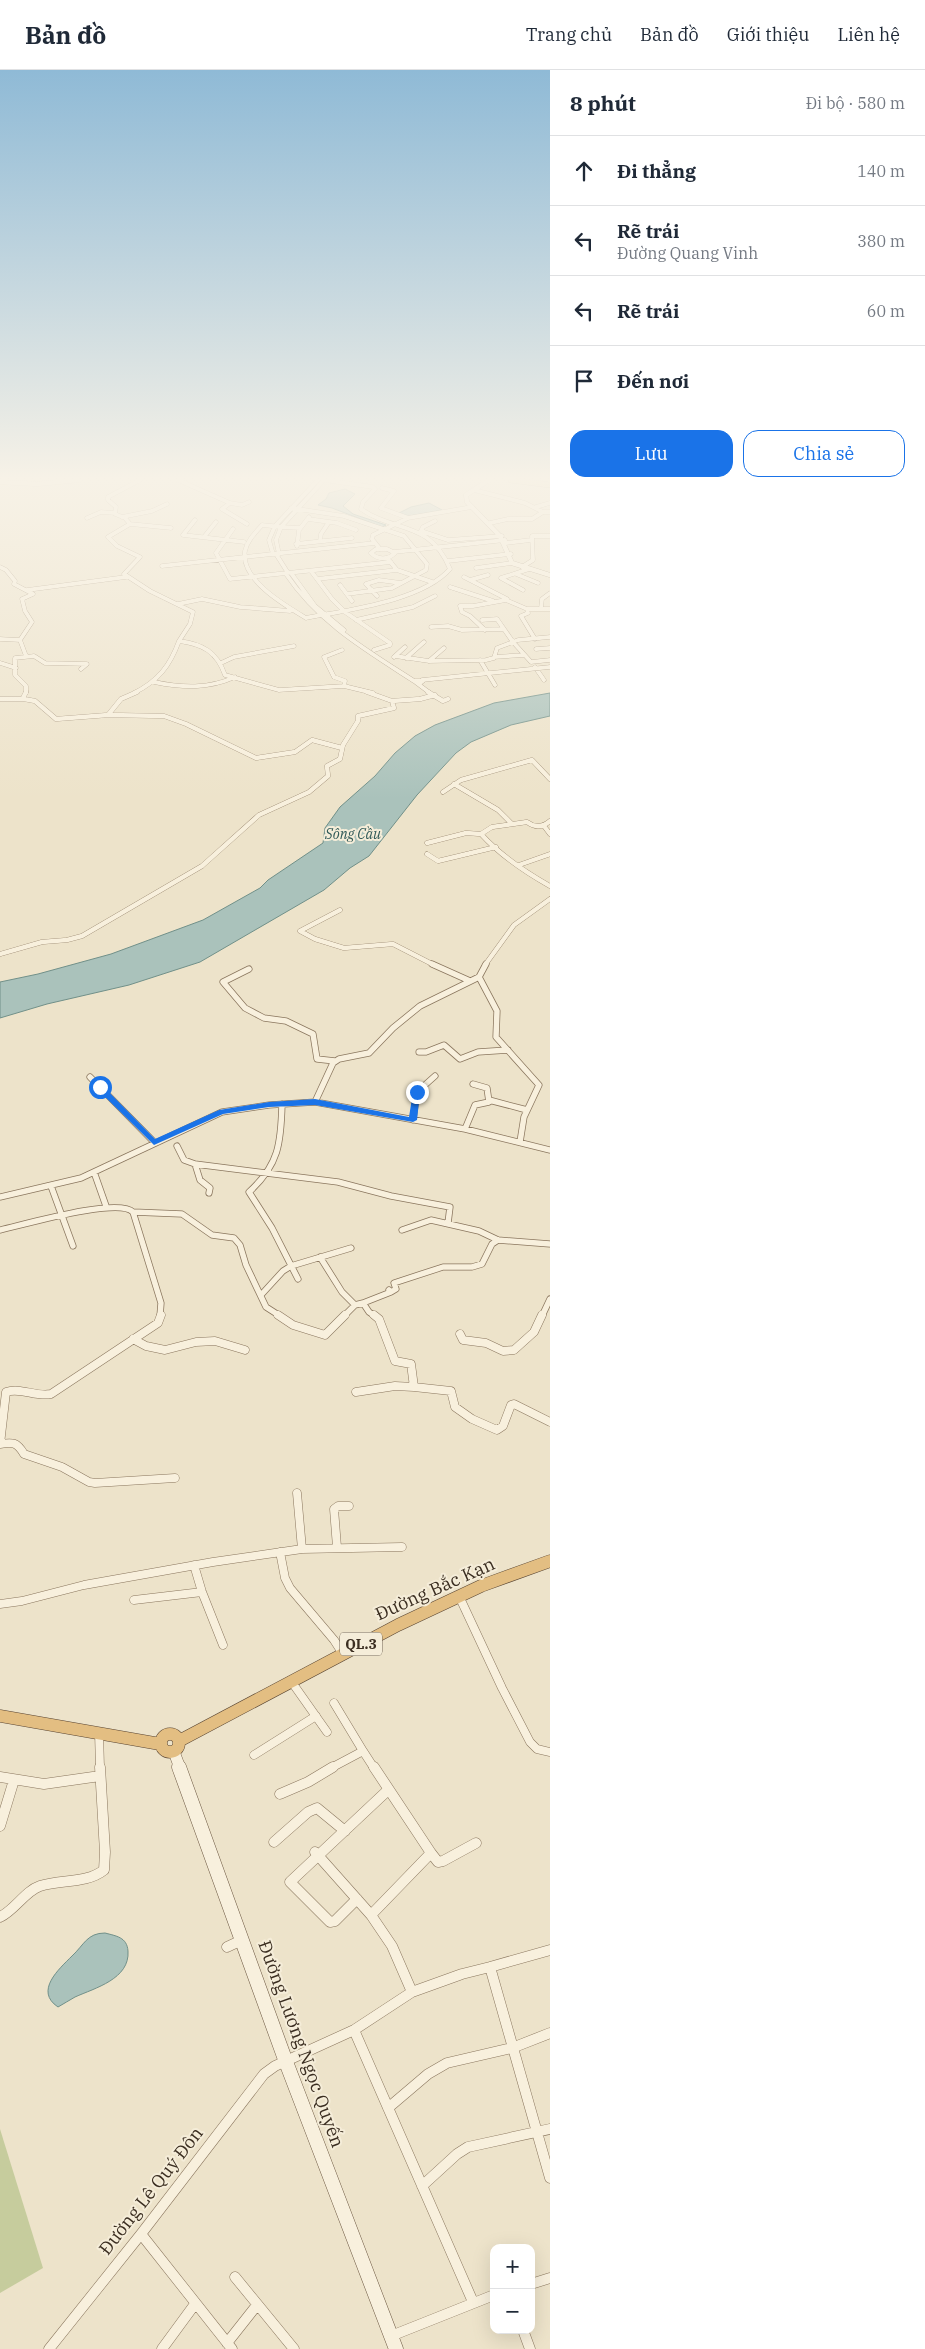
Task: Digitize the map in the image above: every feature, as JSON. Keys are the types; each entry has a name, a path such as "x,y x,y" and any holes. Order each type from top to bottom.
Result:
{"highway":[{"name":"Đường Bắc Kạn","path":"176,1746 291,1681 398,1624 481,1586 550,1561"},
{"name":"QL.3","path":"0,1716 160,1744 161,1739 169,1734 177,1737 176,1746"}],"main road":[{"name":"Đường Lương Ngọc Quyến","path":"176,1746 286,2062 396,2349"}],"street":[{"path":"19,586 33,594 22,599 25,611 32,622 20,640"},
{"path":"27,590 45,586"},
{"path":"108,715 113,712 122,698 154,682 165,672 194,613 144,586"},
{"path":"262,586 283,604 306,618 325,616 397,600 424,586"},
{"path":"294,586 297,593 319,617 420,682 448,699 443,700 435,695 420,682 325,616 298,586"},
{"path":"323,586 345,612 390,643 390,645 374,650"},
{"path":"341,586 352,601"},
{"path":"368,586 377,596"},
{"path":"347,594 388,589 394,586"},
{"path":"482,586 527,609 550,609"},
{"path":"516,586 523,590"},
{"path":"450,587 494,601"},
{"path":"541,608 542,599 550,593"},
{"path":"356,620 413,607 435,596"},
{"path":"178,604 202,599 240,607 290,611"},
{"path":"397,600 413,607"},
{"path":"485,630 470,616 462,612 460,606 473,606 508,600"},
{"path":"527,609 528,614 521,616 535,639"},
{"path":"482,620 497,619 513,642 531,662 550,660"},
{"path":"431,627 448,626 460,630 503,629"},
{"path":"494,657 497,648 513,642 550,637"},
{"path":"0,639 20,640"},
{"path":"20,640 26,656"},
{"path":"179,641 194,643 221,663 225,675 279,690 344,686 378,694 392,701 420,699 435,695"},
{"path":"406,658 424,642"},
{"path":"221,663 234,657 294,646"},
{"path":"405,648 394,657 429,661 480,660 525,655"},
{"path":"429,661 444,648"},
{"path":"536,649 550,648"},
{"path":"342,650 324,656 334,677 345,682 344,686"},
{"path":"22,698 26,695 26,686 15,675 15,658 35,656 45,663 87,664 81,669"},
{"path":"480,660 495,685"},
{"path":"0,663 16,668"},
{"path":"420,682 536,668 550,669"},
{"path":"536,668 544,680"},
{"path":"154,682 178,688 213,686 235,678"},
{"path":"0,699 22,698 40,703 50,716 56,719 108,715 164,716 256,758 295,752 312,740 342,748"},
{"path":"0,954 42,942 75,938 165,889 202,866 259,815 320,784 328,776 327,766 340,759 342,748 358,716 394,708 395,706 392,701"},
{"path":"443,792 466,778 534,760 550,779"},
{"path":"454,784 498,810 511,823"},
{"path":"481,834 492,826 526,822 532,826 544,826 550,821"},
{"path":"544,826 550,834"},
{"path":"427,844 466,833 481,834 520,865 524,872 550,886"},
{"path":"427,854 438,860 496,847"},
{"path":"520,865 550,854"},
{"path":"249,969 223,982 243,1006 264,1018 286,1021 313,1034 317,1059 336,1060 369,1053 393,1028 420,1006 479,977 490,956 514,925 550,899"},
{"path":"340,910 300,931 315,939 344,948 391,943 415,958 470,981"},
{"path":"479,977 497,1011 496,1036 539,1085 522,1124 520,1142"},
{"path":"419,1052 444,1046 460,1059 471,1052 479,1050 508,1050"},
{"path":"315,1102 336,1060"},
{"path":"413,1120 417,1092 435,1076"},
{"path":"90,1077 154,1142"},
{"path":"466,1129 475,1105 488,1104 487,1088 473,1084"},
{"path":"488,1100 527,1110"},
{"path":"0,1197 72,1181 222,1112 247,1107 282,1104 315,1102 466,1129 550,1150"},
{"path":"282,1104 281,1136 277,1159 268,1174 249,1192 265,1215 298,1280"},
{"path":"177,1146 184,1160 195,1164 341,1182 391,1196 450,1207 448,1223"},
{"path":"195,1164 200,1180 210,1188 209,1194"},
{"path":"94,1172 106,1206"},
{"path":"51,1186 73,1246"},
{"path":"0,1230 106,1206 126,1208 132,1212 187,1216 216,1238 234,1238 240,1245 246,1265 266,1306 273,1313 293,1325 320,1335 329,1333 355,1305 396,1289 394,1283 443,1266 472,1267 482,1264 492,1244 498,1240"},
{"path":"132,1212 161,1303 161,1314 158,1323 51,1394 41,1396 13,1390 6,1392 0,1444 18,1444 24,1454 62,1467 89,1482 175,1478"},
{"path":"402,1230 429,1220 478,1231 498,1240 550,1244"},
{"path":"261,1295 283,1271 291,1266 351,1248"},
{"path":"320,1257 342,1292 355,1305"},
{"path":"460,1334 463,1340 486,1342 504,1351 514,1350 534,1332 550,1299"},
{"path":"363,1303 369,1312 379,1320 395,1361 411,1364 414,1387"},
{"path":"133,1339 146,1346 165,1350 209,1340 231,1343 245,1350"},
{"path":"356,1392 395,1386 451,1391 455,1407 472,1419 497,1430 503,1426 511,1405 514,1404 550,1422"},
{"path":"297,1492 302,1549"},
{"path":"337,1547 334,1509 338,1506 349,1506"},
{"path":"0,1604 22,1601 84,1585 280,1552 337,1547 402,1547"},
{"path":"280,1552 285,1578 290,1588 334,1640 343,1654"},
{"path":"194,1565 202,1592 223,1645"},
{"path":"134,1600 202,1592"},
{"path":"459,1596 490,1666 502,1684 530,1742 537,1749 550,1752"},
{"path":"291,1681 327,1732"},
{"path":"334,1703 388,1790 398,1801 438,1862 476,1843"},
{"path":"254,1755 316,1716"},
{"path":"0,1917 9,1914 38,1886 95,1877 104,1870 105,1852 99,1732"},
{"path":"280,1794 308,1782 358,1752 363,1751"},
{"path":"0,1777 53,1784 100,1776"},
{"path":"0,1826 14,1780"},
{"path":"356,1899 335,1921 330,1922 290,1882 316,1854 345,1831 388,1790"},
{"path":"274,1842 312,1809 317,1808 345,1831"},
{"path":"371,1915 431,1853"},
{"path":"316,1854 371,1915 392,1946 412,1992"},
{"path":"227,1947 242,1940"},
{"name":"Đường Lê Quý Đôn","path":"49,2349 141,2234 264,2074 275,2066 354,2030 412,1992 490,1966 550,1950"},
{"path":"490,1966 550,2178"},
{"path":"354,2030 473,2302"},
{"path":"388,2108 428,2074 447,2063 512,2048 550,2033"},
{"path":"422,2186 457,2154 468,2147 550,2129"},
{"path":"141,2234 230,2346 257,2305"},
{"path":"234,2276 294,2349"},
{"path":"535,2283 550,2278"},
{"path":"391,2336 473,2302 490,2297"},
{"path":"162,2349 195,2304"},
{"path":"524,2334 530,2349"}],"green space":[{"path":"0,2129 43,2268 0,2293"}],"water":[{"name":"Sông Cầu","path":"550,693 550,716 511,725 471,742 456,753 417,795 369,856 350,868 324,890 200,962 129,985 47,1004 0,1018 0,982 38,974 111,954 203,920 260,888 268,880 323,843 325,828 340,807 375,776 395,753 415,736 435,725 494,703"},
{"path":"105,1933 120,1938 126,1943 128,1951 127,1961 123,1969 110,1981 58,2007 51,2001 48,1994 51,1980 86,1940 94,1935"}],"route":[{"path":"100,1087 154,1142 222,1112 269,1105 315,1102 413,1120 417,1092"}]}
